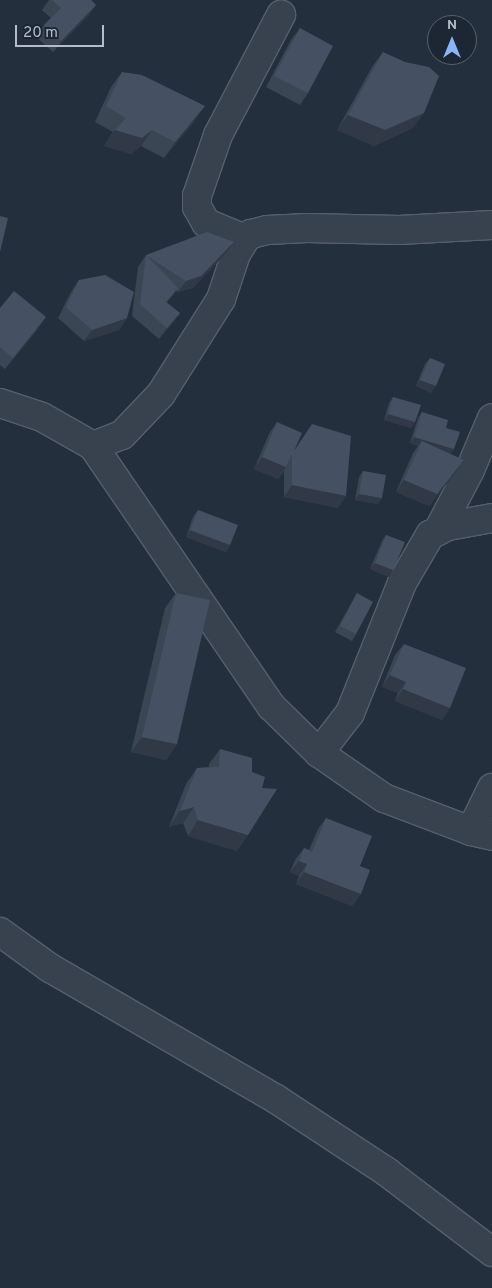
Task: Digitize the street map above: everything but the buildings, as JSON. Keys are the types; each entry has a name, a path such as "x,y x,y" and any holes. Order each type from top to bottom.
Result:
{"street":[{"path":"281,15 218,135 197,196 197,207 206,223 245,239 267,230 399,230 492,225"},
{"path":"93,446 122,434 161,394 221,299 245,239"},
{"path":"0,404 42,417 93,446 272,707 319,753 384,798 482,834 492,788"},
{"path":"438,531 470,470 492,418"},
{"path":"319,753 350,713 402,583 430,535 438,531 492,518"},
{"path":"0,932 50,968 284,1104 387,1172 492,1252"}]}
